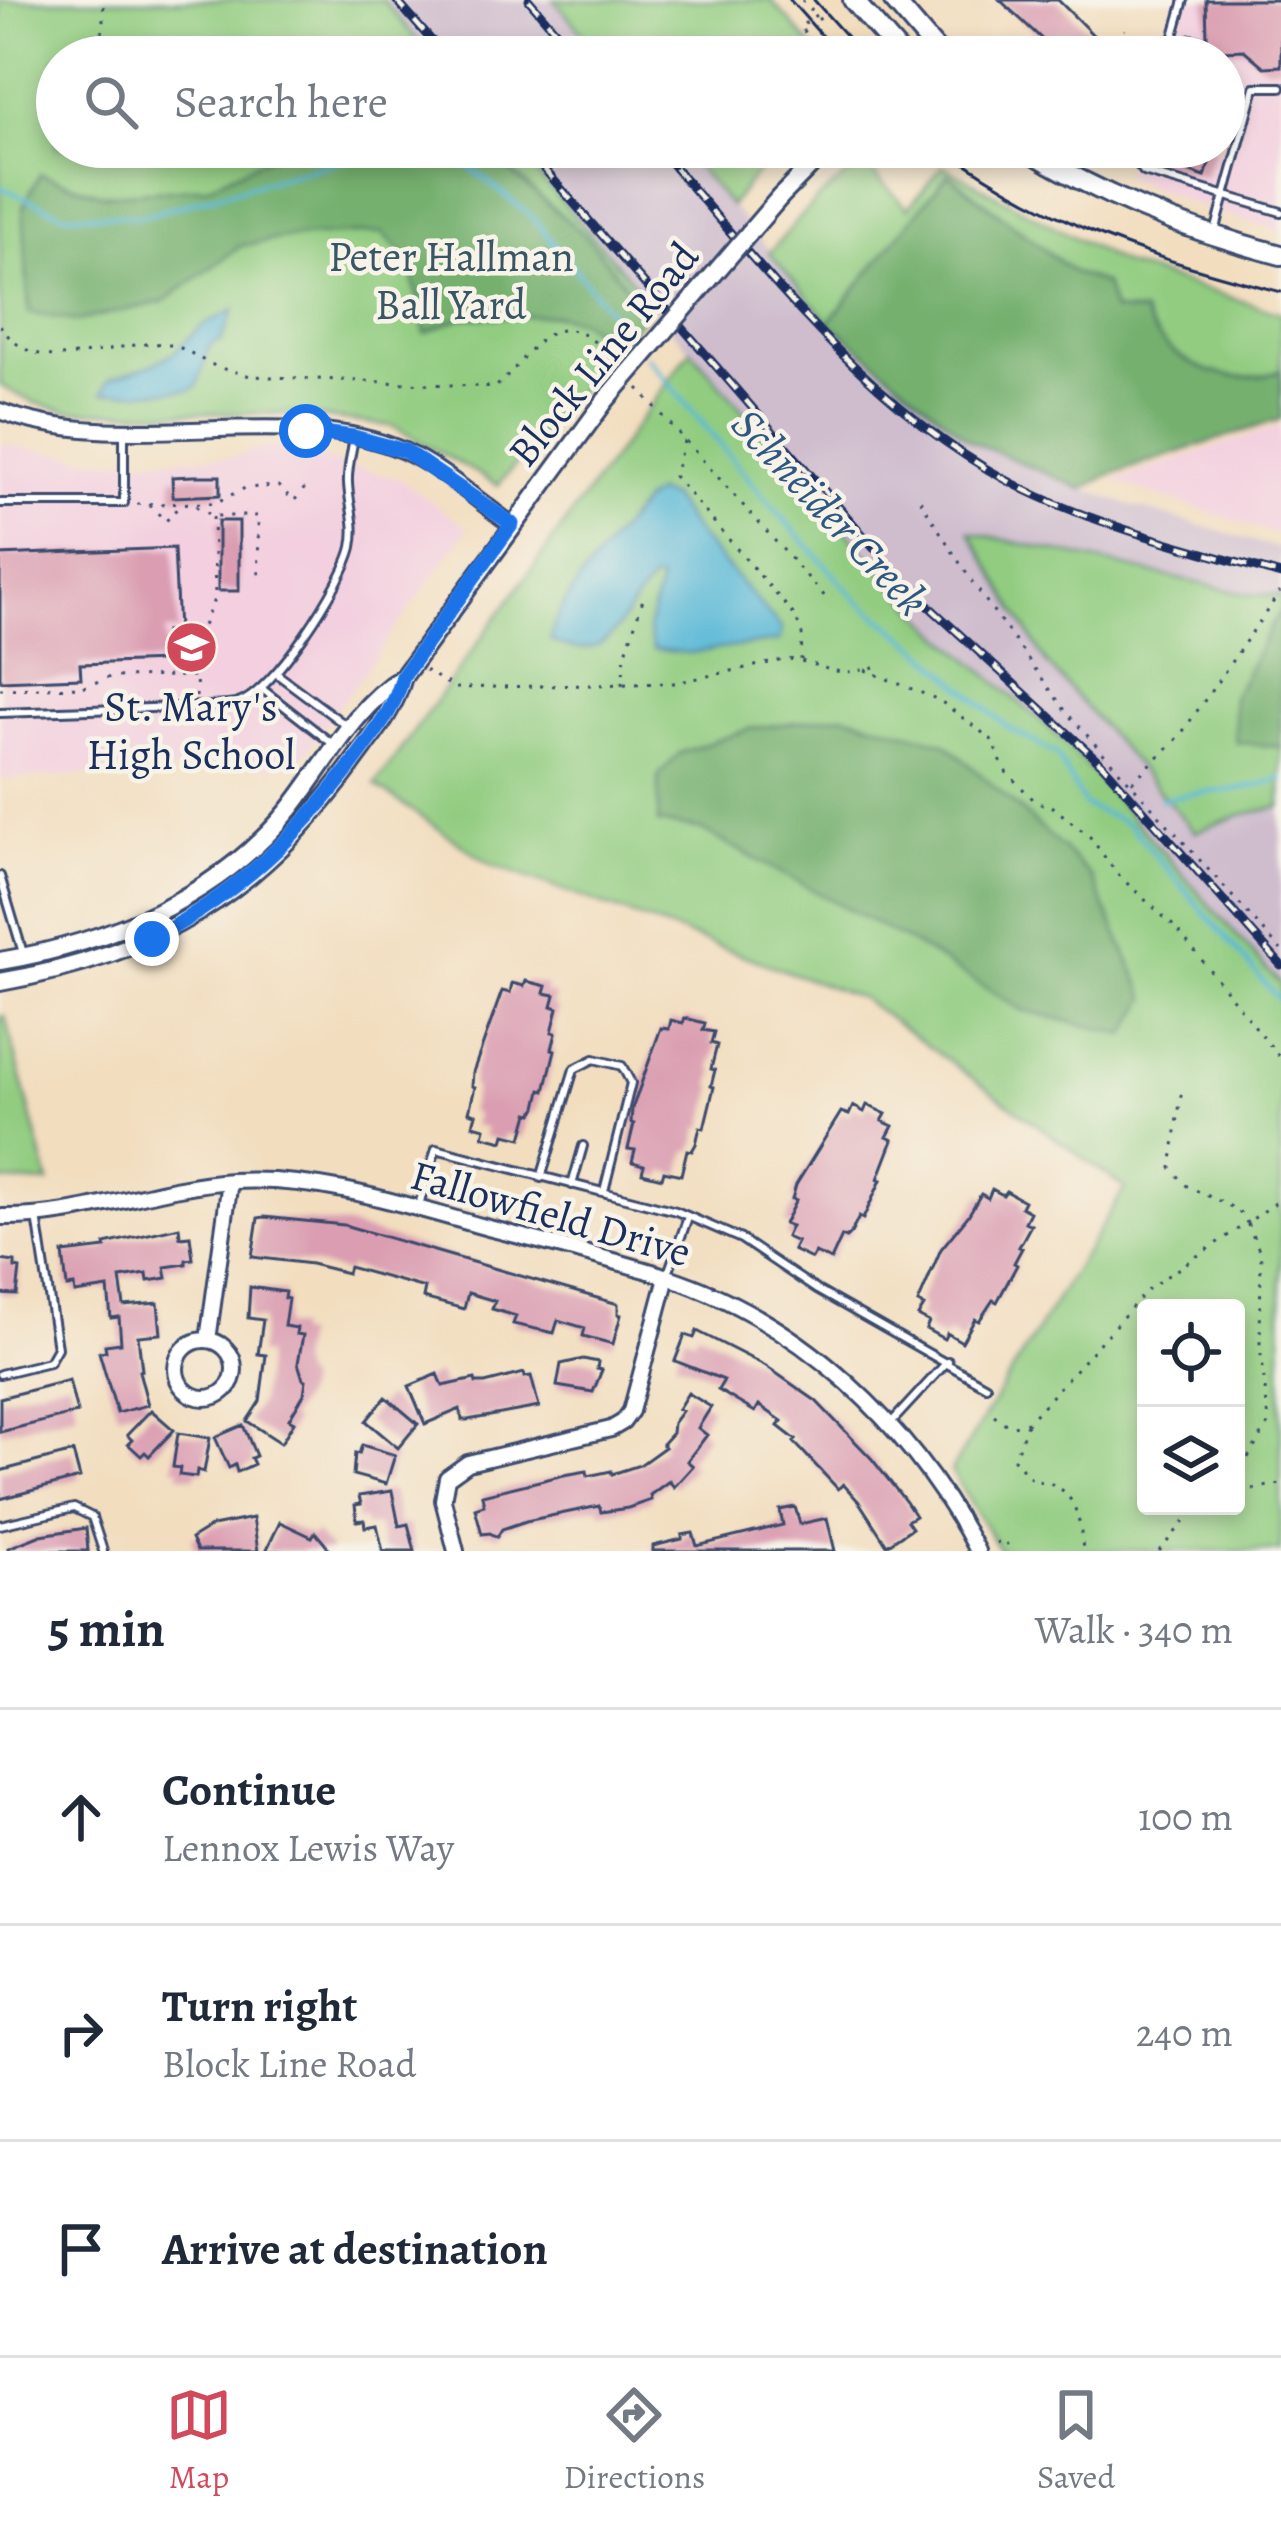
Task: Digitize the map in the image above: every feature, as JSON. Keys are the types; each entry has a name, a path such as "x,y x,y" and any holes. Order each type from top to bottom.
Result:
{"main road":[{"path":"853,0 885,36"},
{"path":"893,0 918,36"},
{"path":"1061,168 1120,201 1281,255"}],"street":[{"name":"Block Line Road","path":"0,982 108,957 166,932 236,889 311,816 396,703 408,669 604,401 808,168"},
{"path":"0,411 32,424 124,431 267,430 354,437 405,451 512,524"},
{"name":"Block Line Road","path":"0,962 120,930 192,893 254,847 286,814 379,691 408,669"},
{"path":"208,1340 230,1181"},
{"name":"Fallowfield Drive","path":"0,1217 69,1214 230,1181 302,1182 418,1208 667,1277 764,1323 850,1383 923,1460 977,1551"},
{"path":"456,1551 443,1500 448,1478 468,1463 611,1429 623,1422 631,1411 667,1277"},
{"path":"208,1340 228,1351 234,1372 224,1391 199,1398 178,1383 177,1360 188,1345 208,1340"}],"lane":[{"path":"1174,36 1184,0"},
{"path":"1245,122 1255,87 1281,87"},
{"path":"1141,168 1281,212"},
{"path":"1214,236 1232,168"},
{"path":"0,503 124,503 124,431"},
{"path":"0,713 239,703 261,688 335,585 351,553 356,521 347,482 354,437"},
{"path":"276,673 350,729"},
{"path":"261,688 337,748"},
{"path":"0,876 24,957"},
{"path":"541,1178 574,1069 595,1059 622,1066 631,1083 604,1191"},
{"path":"572,1185 583,1146"},
{"path":"418,1208 436,1149 688,1217 741,1240 817,1290 986,1386"},
{"path":"0,1374 49,1362 57,1348 37,1217"},
{"path":"667,1277 688,1217"},
{"path":"890,1425 948,1361"},
{"path":"0,1525 74,1508 92,1517 103,1551"}],"path":[{"path":"102,36 104,0"},
{"path":"802,0 822,22"},
{"path":"808,36 800,27 816,15"},
{"path":"1119,36 1125,30"},
{"path":"0,325 9,339 42,355 84,356 166,344 250,376 495,387 510,377 537,340 559,330 586,336 617,367"},
{"path":"632,382 828,600"},
{"path":"685,439 674,476 795,616 802,634 800,660"},
{"path":"124,503 215,503 245,488 278,486 294,501 308,483"},
{"path":"920,500 1067,713 1281,950"},
{"path":"148,504 166,521 180,505"},
{"path":"194,505 213,516 258,516 260,583"},
{"path":"196,707 203,626 215,597 213,516"},
{"path":"1130,783 1178,737 1280,592"},
{"path":"622,685 625,655 644,596"},
{"path":"408,669 455,688 675,682 788,659 852,674 874,667"},
{"path":"865,670 939,700 991,739 1005,771 1037,803 1053,807 1090,837 1117,874 1178,928 1281,1059"},
{"path":"0,689 82,687 110,676 197,676"},
{"path":"1182,1088 1171,1168 1186,1186 1238,1210 1261,1254 1260,1346 1269,1424 1245,1462"},
{"path":"1083,1551 1079,1524 1060,1487 1053,1481 1033,1481 1014,1460 1028,1422 1149,1288 1281,1199"},
{"path":"994,1415 1010,1427 1028,1422"},
{"path":"1245,1491 1281,1484"},
{"path":"1159,1551 1190,1515"},
{"path":"996,1544 1004,1540 1011,1551"}],"shaded area":[{"path":"383,0 554,0 585,36 414,36"},
{"path":"1174,0 1281,0 1281,231 1202,208 1124,175 1126,168 1245,168 1245,36 1164,36"},
{"path":"532,168 698,168 849,342 970,441 1126,504 1281,549 1281,596 1246,594 972,532 1240,815 1281,807 1281,985 1065,742 936,630"},
{"path":"1281,425 1281,536 1113,481"},
{"name":"St. Mary's High School","path":"0,444 103,460 233,457 269,446 400,479 468,528 297,765 0,779"}],"green space":[{"name":"Peter Hallman Ball Yard","path":"0,0 383,0 414,36 36,36 36,168 532,168 652,304 498,485 392,426 292,414 67,411 32,402 0,385"},
{"path":"554,0 771,0 803,36 585,36"},
{"path":"246,168 507,168 586,236 648,313 618,345 580,321 556,315 461,318 425,333 409,260 383,233 372,233 283,238 241,246 163,302 76,321 29,313 23,207 40,174 104,195 207,187"},
{"path":"698,168 761,168 730,206"},
{"path":"857,168 868,168 908,208 941,168 947,168 1125,265 1281,313 1281,371 1241,377 1183,359 1153,331 1143,313 1113,311 1104,284 1074,273 949,174 829,322 769,253 815,201"},
{"path":"948,174 1074,273 1105,284 1113,311 1143,313 1153,331 1183,359 1241,377 1281,371 1281,419 1109,475 1083,489 970,441 829,322"},
{"path":"691,350 936,630 1065,742 1281,985 1281,1551 1000,1551 951,1471 1125,1188 861,998 490,864 375,785","holes":["681,753 1015,808 1091,877 1022,1010 919,947 700,829 659,823 660,775"]},
{"path":"970,532 1246,594 1281,596 1281,609 1270,627 1236,742 1281,747 1281,807 1240,815 1195,832 1045,661"},
{"path":"1281,609 1281,747 1236,742 1233,697"},
{"path":"844,715 945,743 1091,877 1147,999 1126,1035 1022,1010 919,947 700,829 658,823 659,775 680,753 749,729"},
{"path":"5,1016 49,1183 0,1181 0,1017"}],"water":[{"path":"234,310 221,340 210,345 197,386 103,393 109,379 154,364 202,326"},
{"path":"656,493 671,498 782,629 779,641 689,653 653,649 648,630 660,581 653,579 601,643 572,648 551,641 574,589 643,502"}],"building":[{"path":"1000,0 1058,0 1094,36 1039,36"},
{"path":"1206,0 1281,0 1281,66 1264,67 1245,51 1245,36 1207,36"},
{"path":"1179,168 1208,168 1205,177"},
{"path":"220,476 220,495 173,497 172,477"},
{"path":"218,521 239,521 239,591 218,591"},
{"path":"174,548 178,631 165,631 166,661 80,664 81,678 0,681 0,555"},
{"path":"526,981 546,986 544,993 555,995 555,1050 545,1091 541,1090 533,1114 529,1113 522,1138 505,1134 503,1141 483,1136 485,1128 473,1125 476,1114 469,1112 473,1072 502,991 510,993 512,983 524,986"},
{"path":"685,1018 705,1023 703,1030 714,1032 714,1087 704,1128 700,1127 692,1151 687,1150 681,1175 664,1171 662,1178 642,1173 644,1165 632,1162 635,1150 628,1149 632,1109 661,1028 669,1029 671,1020 683,1023"},
{"path":"867,1105 886,1114 882,1121 893,1126 881,1180 863,1219 859,1217 846,1238 842,1236 831,1260 815,1253 812,1259 793,1250 797,1242 786,1237 791,1226 784,1224 796,1200 792,1199 796,1185 841,1112 849,1115 853,1106 864,1112"},
{"path":"992,1189 1024,1201 1021,1207 1030,1212 1025,1222 1031,1225 997,1302 993,1300 979,1321 975,1319 962,1342 947,1333 944,1339 926,1329 929,1322 918,1316 924,1306 918,1303 941,1249 981,1194 988,1198"},
{"path":"258,1218 344,1225 618,1304 621,1315 613,1344 583,1336 585,1328 558,1320 554,1333 513,1324 516,1316 492,1309 495,1301 468,1293 464,1309 423,1298 425,1288 349,1267 347,1273 252,1257"},
{"path":"179,1227 180,1237 190,1236 193,1259 165,1267 167,1278 148,1281 147,1274 120,1278 124,1306 158,1303 161,1334 138,1336 139,1371 148,1405 117,1413 99,1352 106,1351 105,1345 121,1343 119,1317 111,1318 108,1288 75,1293 74,1286 67,1287 63,1253 106,1248 105,1244"},
{"path":"0,1260 15,1262 20,1269 17,1295 0,1294"},
{"path":"250,1287 285,1292 284,1326 297,1328 296,1334 303,1335 298,1363 306,1380 304,1394 281,1443 247,1421 260,1401 266,1355 258,1354 263,1320 248,1318"},
{"path":"697,1331 766,1366 816,1401 906,1502 915,1516 907,1521 912,1528 887,1545 859,1502 843,1484 838,1489 778,1426 782,1421 759,1405 755,1412 718,1390 724,1380 675,1361 685,1335 694,1338"},
{"path":"583,1359 598,1362 597,1369 602,1370 593,1392 557,1386 561,1364"},
{"path":"524,1373 531,1376 539,1407 468,1420 462,1420 460,1409 425,1424 409,1386 438,1374 443,1386 475,1379 485,1383"},
{"path":"69,1380 77,1413 0,1432 0,1398"},
{"path":"688,1393 711,1407 698,1428 707,1435 687,1461 693,1466 674,1487 669,1481 650,1495 651,1500 628,1508 601,1512 599,1506 526,1521 502,1529 497,1537 482,1534 475,1508 484,1505 482,1495 564,1475 612,1474 640,1465 665,1447 662,1444 672,1433"},
{"path":"386,1397 418,1424 398,1448 366,1421"},
{"path":"151,1410 174,1430 149,1456 145,1452 141,1456 128,1444 132,1440 127,1435"},
{"path":"243,1425 256,1456 251,1458 254,1464 237,1472 235,1465 229,1468 215,1437"},
{"path":"178,1433 210,1438 204,1472 197,1470 196,1477 179,1475 180,1468 173,1467"},
{"path":"362,1445 395,1455 386,1484 353,1475 355,1453 359,1454"},
{"path":"73,1452 80,1478 0,1499 0,1471"},
{"path":"392,1491 399,1526 408,1524 415,1551 383,1551 377,1525 365,1527 364,1520 357,1521 359,1496"},
{"path":"795,1507 800,1524 827,1518 835,1551 653,1551 653,1546 682,1539 682,1535 693,1533 697,1546 783,1525 780,1510"},
{"path":"253,1518 258,1551 197,1551 191,1539 212,1526"},
{"path":"280,1522 312,1537 315,1532 331,1551 266,1551"},
{"path":"86,1528 88,1551 8,1548 41,1535"}],"waterway":[{"name":"Schneider Creek","path":"0,187 63,214 142,216 314,168"},
{"name":"Schneider Creek","path":"470,168 531,216 640,348"},
{"name":"Schneider Creek","path":"647,357 856,599 1007,727 1056,754 1085,806 1129,824 1281,1002"},
{"name":"Schneider Creek","path":"1161,800 1252,787 1281,778"}],"tram line":[{"path":"790,0 822,36"},
{"path":"814,0 846,36"},
{"path":"973,168 1023,199 1104,237 1281,292"}],"railway":[{"path":"396,0 428,36"},
{"path":"529,0 560,36"},
{"path":"543,168 911,590 1103,765 1281,965"},
{"path":"675,168 830,342 927,429 981,465 1067,508 1281,575"}],"place":[{"name":"St. Mary's High School","path":"191,647"}],"route":[{"path":"152,939 236,889 311,816 396,703 403,676 512,524 405,451 354,437 306,431"}]}
